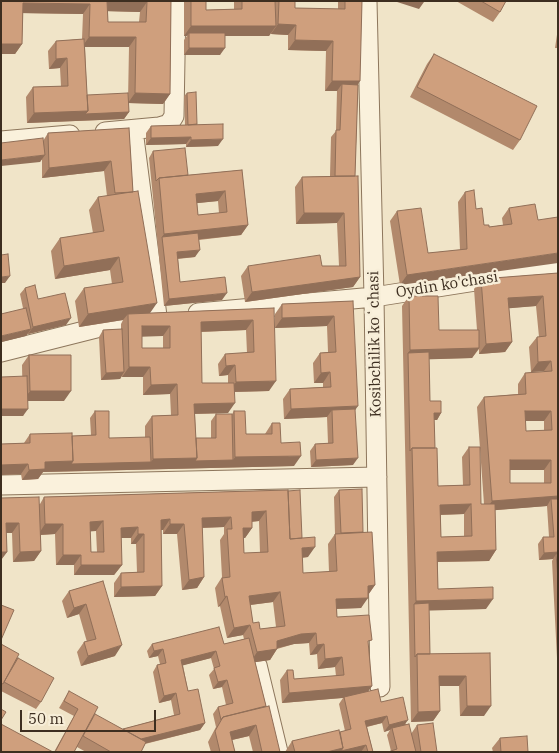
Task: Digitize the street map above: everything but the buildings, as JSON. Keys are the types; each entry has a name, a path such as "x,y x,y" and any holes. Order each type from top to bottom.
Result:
{"street":[{"path":"1,141 133,130 169,124 174,116 176,1"},
{"name":"Kosibchilik koʻchasi","path":"367,1 380,687"},
{"path":"133,130 157,316"},
{"name":"Oydin ko'chasi","path":"1,352 120,322 157,316 374,297 558,268"},
{"path":"1,485 377,477"},
{"path":"257,666 278,752"}]}
